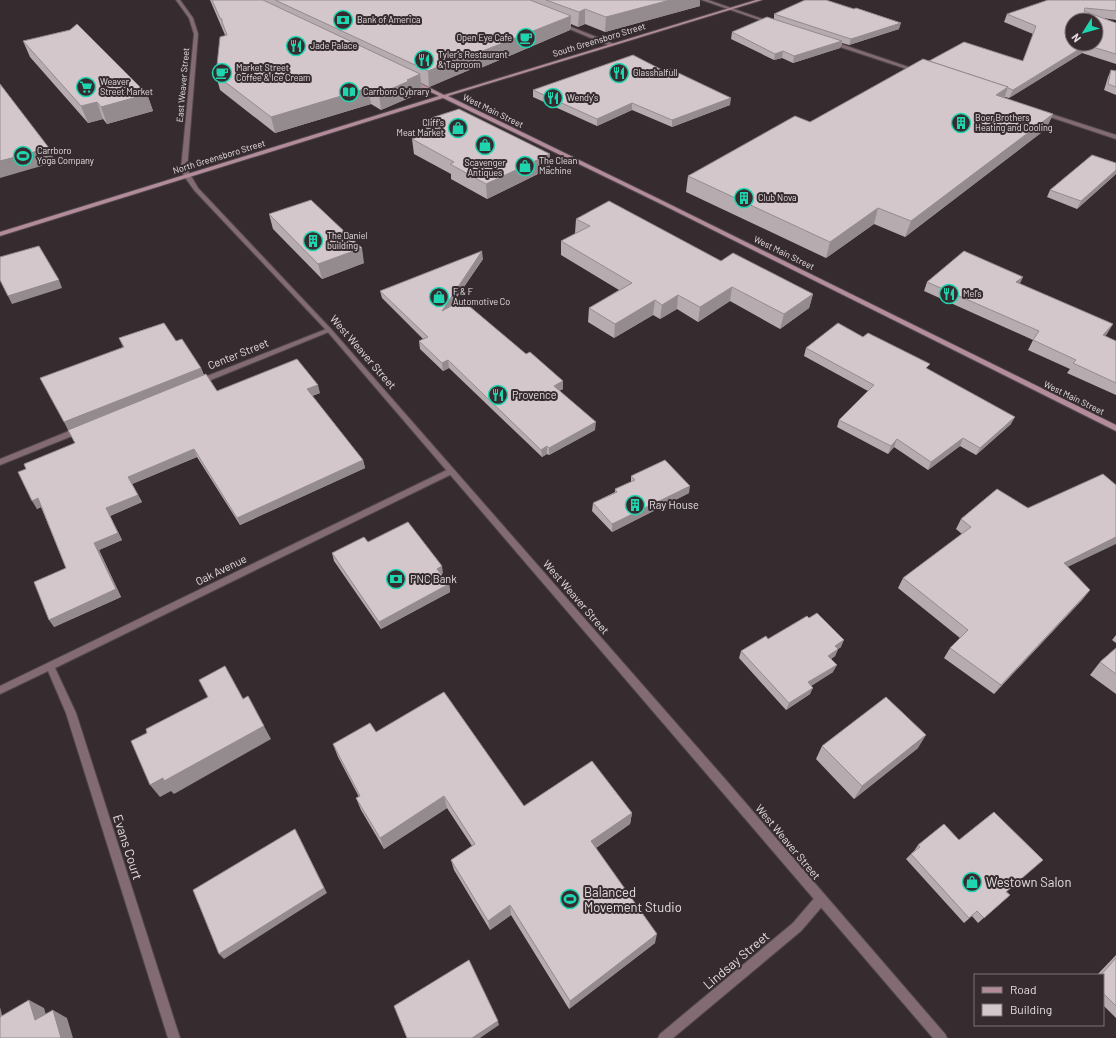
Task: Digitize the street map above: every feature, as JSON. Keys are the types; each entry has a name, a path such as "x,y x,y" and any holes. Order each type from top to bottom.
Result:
{"main road":[{"name":"South Greensboro Street","path":"442,97 760,0"},
{"name":"West Main Street","path":"405,78 661,202 1116,428"},
{"name":"North Greensboro Street","path":"0,234 442,97"}],"street":[{"name":"East Weaver Street","path":"178,0 191,18 196,34 184,165 186,176"},
{"path":"704,0 775,24"},
{"path":"557,22 612,44"},
{"path":"828,41 926,74"},
{"path":"1039,111 1116,137"},
{"name":"West Weaver Street","path":"186,176 196,189 328,330 721,782 941,1038"},
{"name":"Center Street","path":"191,385 328,330"},
{"path":"0,462 83,428"},
{"name":"Oak Avenue","path":"0,690 451,471"},
{"name":"Evans Court","path":"50,666 71,713 174,1038"},
{"name":"Lindsay Street","path":"664,1038 797,927 821,899"}],"building":[{"path":"212,0 263,0 420,74 407,80 409,81 379,94 368,88 271,117 216,75 220,37 227,35 222,19 220,18"},
{"path":"275,0 530,0 571,16 428,71"},
{"path":"546,0 670,0 606,17 585,9 579,12"},
{"path":"805,0 826,0 901,23 851,39 774,14"},
{"path":"1048,0 1116,0 1116,11 1085,8 1084,11 1087,12 1064,12 1064,52 1075,52 1013,90 1008,87 929,61 964,42 1023,61 1036,26 1007,14"},
{"path":"767,17 842,41 794,56 783,51 775,54 732,32"},
{"path":"1104,18 1116,23 1116,54 1104,50"},
{"path":"77,24 147,94 101,107 97,102 81,106 23,41 70,30"},
{"path":"633,55 662,70 668,68 731,98 672,120 632,103 597,119 533,90"},
{"path":"923,59 1008,87 996,95 1053,114 911,221 878,208 830,242 688,176 795,116 810,122"},
{"path":"1111,70 1116,71 1116,87 1108,84"},
{"path":"0,84 49,148 0,161"},
{"path":"459,109 550,154 486,184 450,164 454,162 412,139 440,128 425,120"},
{"path":"1092,155 1116,163 1116,170 1081,201 1050,190"},
{"path":"311,200 362,248 318,264 269,214"},
{"path":"609,201 721,261 733,253 813,294 784,314 732,287 700,307 678,295 662,305 655,300 615,324 589,308 632,283 561,241 590,226 576,219"},
{"path":"39,246 59,280 8,296 0,280 0,257"},
{"path":"482,251 442,311 462,300 526,354 530,352 563,381 554,386 596,422 549,448 547,446 541,450 448,360 442,363 419,341 428,337 380,291"},
{"path":"964,251 1023,277 1016,282 1113,324 1103,335 1116,341 1116,383 1073,363 1076,360 1033,340 1039,331 927,282"},
{"path":"164,323 176,341 182,339 201,368 64,422 40,378 124,347 119,338"},
{"path":"838,323 863,337 868,333 930,364 926,368 1015,417 980,448 963,438 931,462 897,439 891,446 839,420 874,385 806,348"},
{"path":"297,359 318,385 307,389 363,460 237,518 194,449 128,477 138,495 106,508 118,533 94,543 116,589 49,620 34,582 66,568 38,498 32,501 18,472 26,469 24,464 75,443 68,430 206,374 217,391"},
{"name":"Ray House","path":"665,460 690,486 612,524 593,503 617,492 615,489 635,480 631,476"},
{"path":"1103,474 1116,485 1116,537 1064,563 1090,590 1001,685 950,648 968,630 903,578 971,527 961,519 997,489 1028,508"},
{"path":"408,522 442,566 437,569 449,584 379,622 332,553 364,537 368,542"},
{"path":"817,613 844,640 835,646 838,649 828,656 837,665 808,682 813,688 789,703 741,651 766,636 768,639 807,616 809,618"},
{"path":"1116,648 1116,674 1100,662"},
{"path":"225,666 243,699 248,696 264,726 164,781 163,778 150,785 131,741 147,733 146,729 208,697 199,680"},
{"path":"444,692 524,806 592,761 632,813 591,841 657,934 570,1001 510,905 488,921 451,860 475,844 444,796 380,838 356,798 360,796 333,744 370,723 376,732"},
{"path":"886,697 926,735 862,786 822,746"},
{"name":"Westown Salon","path":"994,812 1043,860 1006,892 1010,895 984,918 977,911 969,918 911,854 920,847 918,845 944,824 959,840"},
{"path":"295,829 324,888 219,954 193,890"},
{"path":"1116,958 1116,1006 1104,994 1104,974 1102,974"},
{"path":"469,960 498,1021 472,1038 407,1038 394,1006"},
{"path":"29,1000 35,1020 53,1010 61,1038 0,1038 0,1017"}],"place":[{"name":"Bank of America","path":"343,20"},
{"name":"Open Eye Cafe","path":"526,38"},
{"name":"Jade Palace","path":"296,46"},
{"name":"Tyler’s Restaurant & Taproom","path":"424,60"},
{"name":"Market Street Coffee & Ice Cream","path":"222,73"},
{"name":"Glasshalfull","path":"619,73"},
{"name":"Weaver Street Market","path":"86,87"},
{"name":"Carrboro Cybrary","path":"349,92"},
{"name":"Wendy's","path":"553,98"},
{"name":"Boer Brothers Heating and Cooling","path":"961,123"},
{"name":"Cliff's Meat Market","path":"458,128"},
{"name":"Scavenger Antiques","path":"485,145"},
{"name":"Carrboro Yoga Company","path":"23,156"},
{"name":"The Clean Machine","path":"525,166"},
{"name":"Club Nova","path":"744,198"},
{"name":"The Daniel building","path":"313,241"},
{"name":"Mel's","path":"949,294"},
{"name":"F & F Automotive Co","path":"439,297"},
{"name":"Provence","path":"498,395"},
{"name":"Ray House","path":"635,505"},
{"name":"PNC Bank","path":"396,579"},
{"name":"Westown Salon","path":"972,882"},
{"name":"Balanced Movement Studio","path":"570,899"}]}
